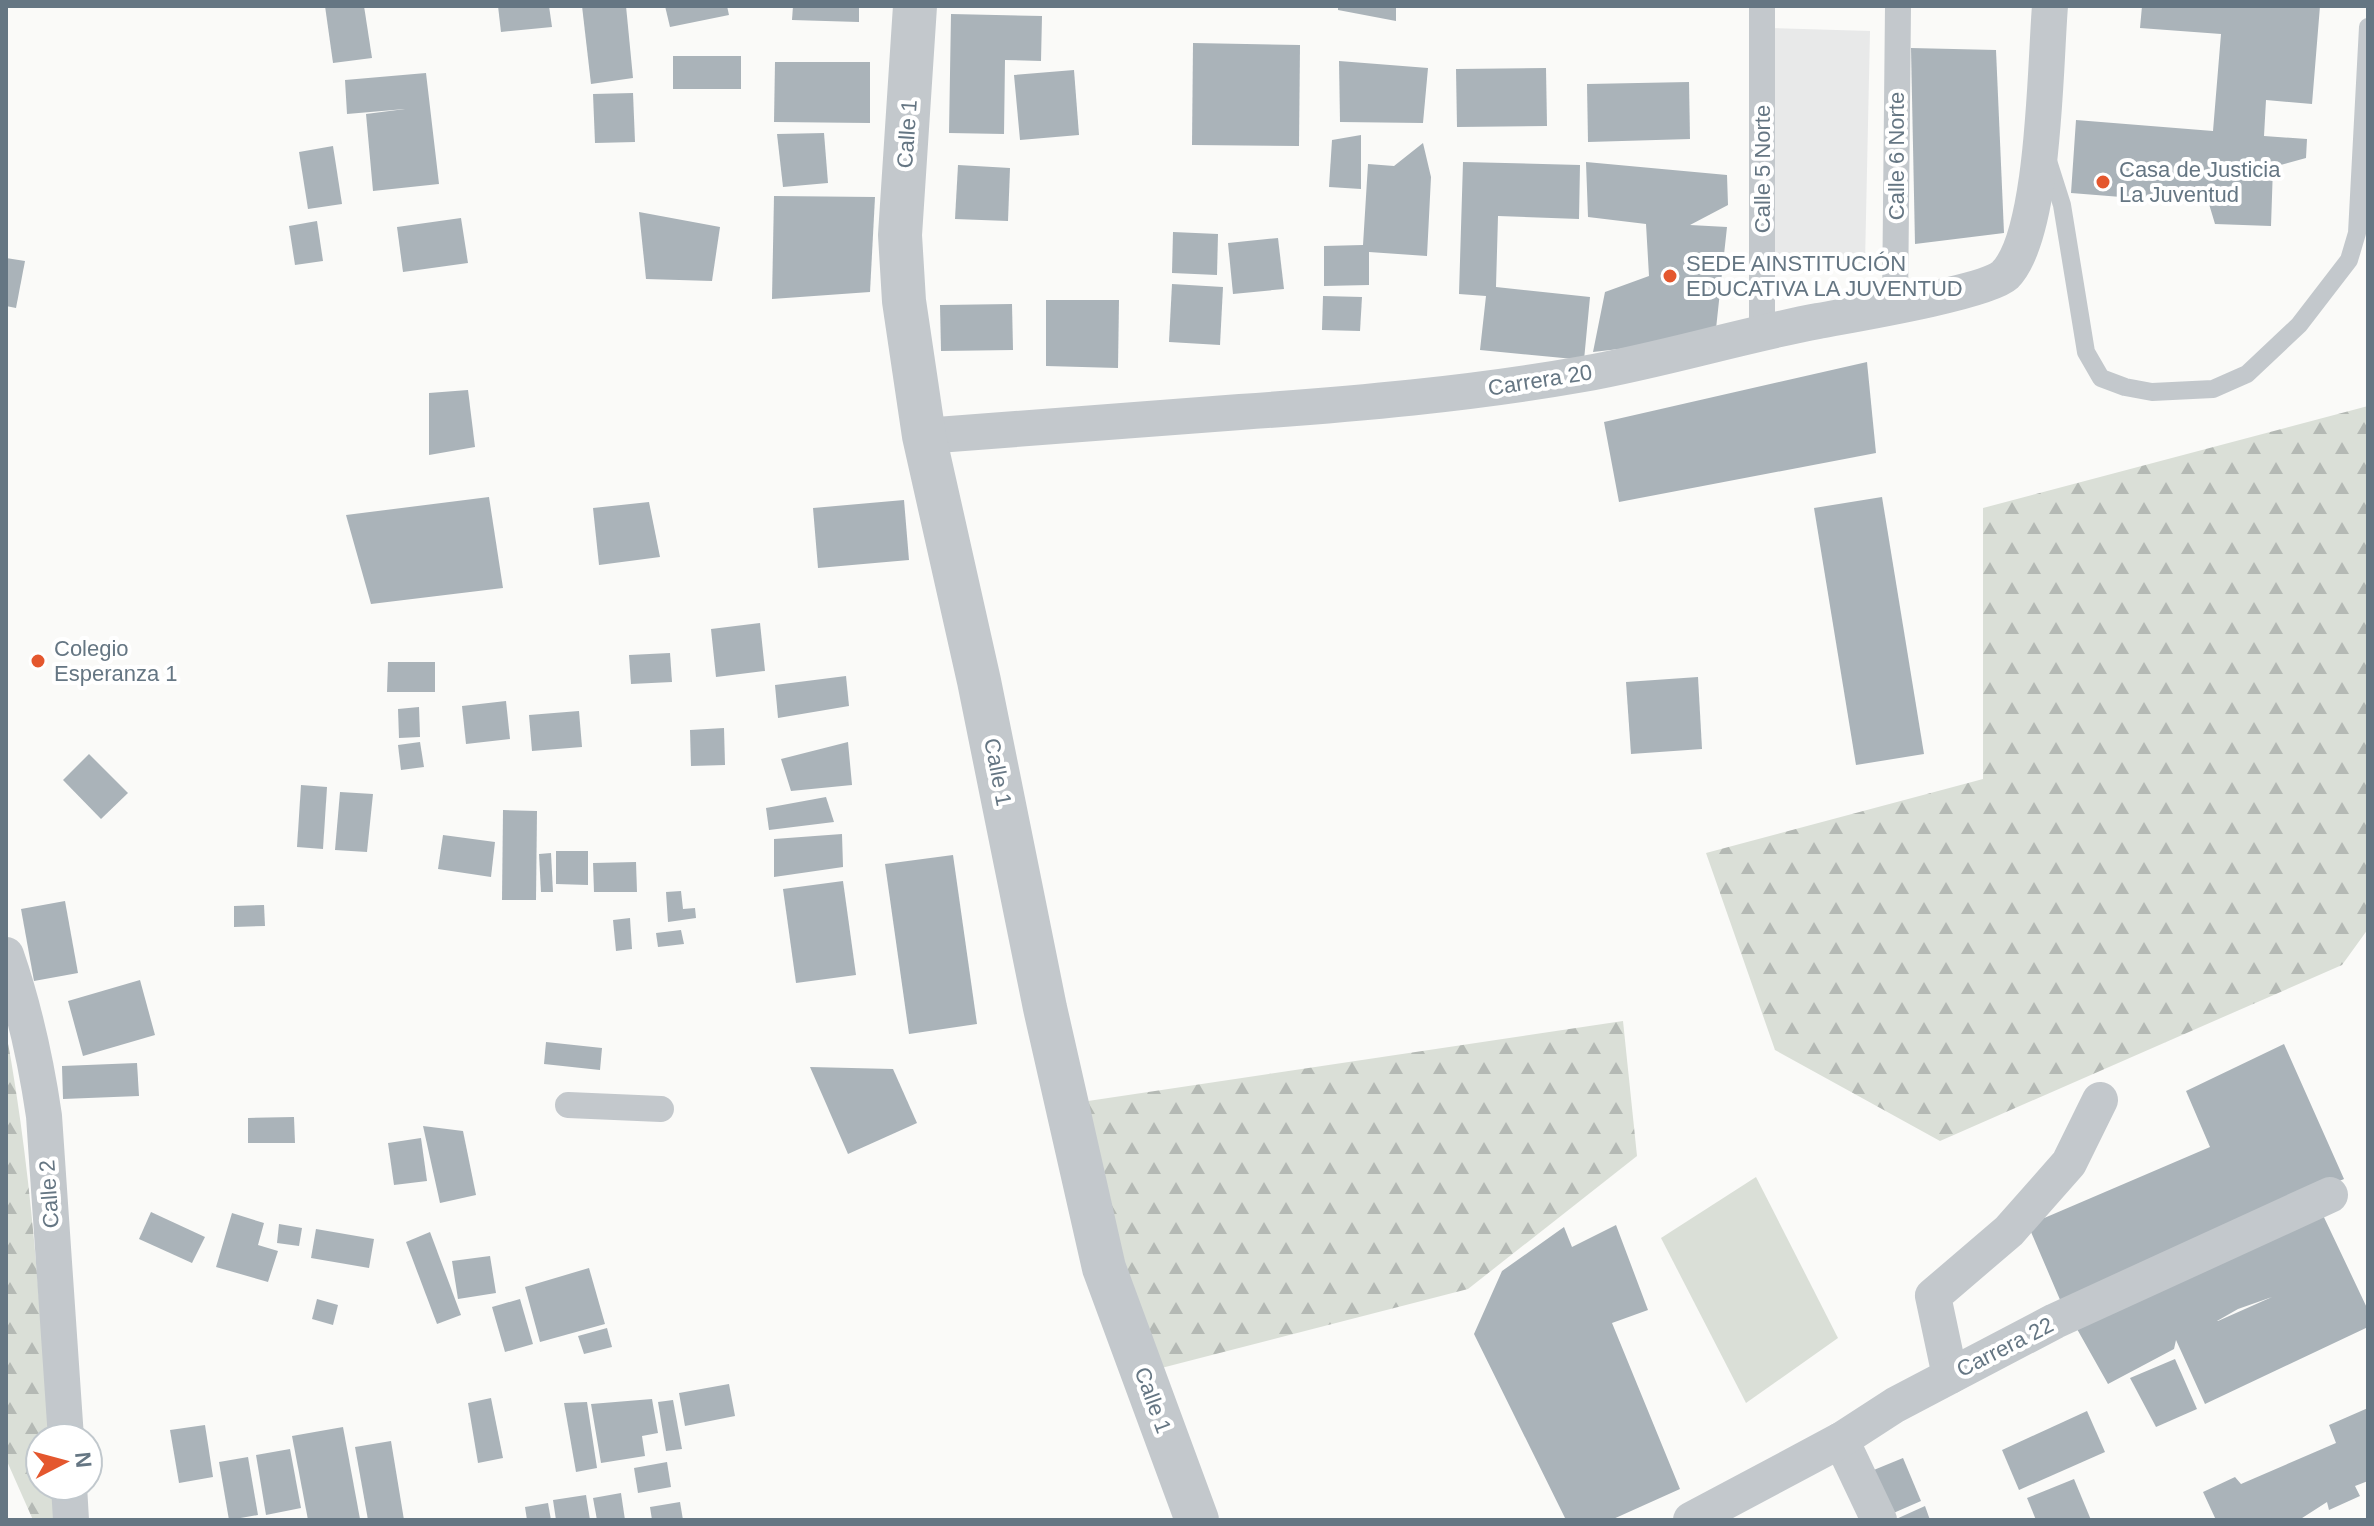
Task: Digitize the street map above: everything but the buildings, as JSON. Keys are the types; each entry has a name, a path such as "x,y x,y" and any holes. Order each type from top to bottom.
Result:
{"street":[{"name":"Calle 1","path":"915,6 900,235 904,301 924,436 979,681 1045,1008 1104,1268 1197,1520"},
{"name":"Calle 5 Norte","path":"1762,6 1762,332"},
{"name":"Calle 6 Norte","path":"1895,306 1898,6"},
{"name":"Carrera 20","path":"924,436 1311,407 1453,393 1585,374 1762,332 1990,284 2005,274 2025,241 2041,141 2050,6"},
{"name":"Calle 2","path":"6,955 37,1066 44,1116 65,1422"},
{"path":"1950,1376 1933,1296 2009,1231 2069,1163 2100,1100"},
{"path":"568,1105 661,1109"},
{"name":"Carrera 22","path":"1691,1520 1841,1440 1895,1405 2055,1321 2330,1195"},
{"path":"1841,1440 1879,1520"}],"lane":[{"path":"2041,141 2062,205 2086,352 2093,368 2101,378 2152,392 2213,389 2247,374 2299,325 2349,260 2357,233 2368,27"}],"shaded area":[{"path":"1770,28 1870,31 1865,264 1765,261"}],"green space":[{"path":"2368,406 2368,929 2342,965 1940,1141 1775,1050 1706,853 1983,779 1983,508"},
{"path":"1623,1021 1637,1156 1468,1289 1142,1373 1068,1104"},
{"path":"6,1032 34,1234 48,1422 24,1422 24,1500 6,1459"},
{"path":"1756,1177 1838,1338 1746,1403 1661,1238"},
{"path":"25,1502 53,1502 55,1520 33,1520"}],"place":[{"name":"Casa de Justicia La Juventud","path":"2103,182"},
{"name":"SEDE AINSTITUCIÓN EDUCATIVA LA JUVENTUD","path":"1670,276"},
{"name":"Colegio Esperanza 1","path":"38,661"}]}
